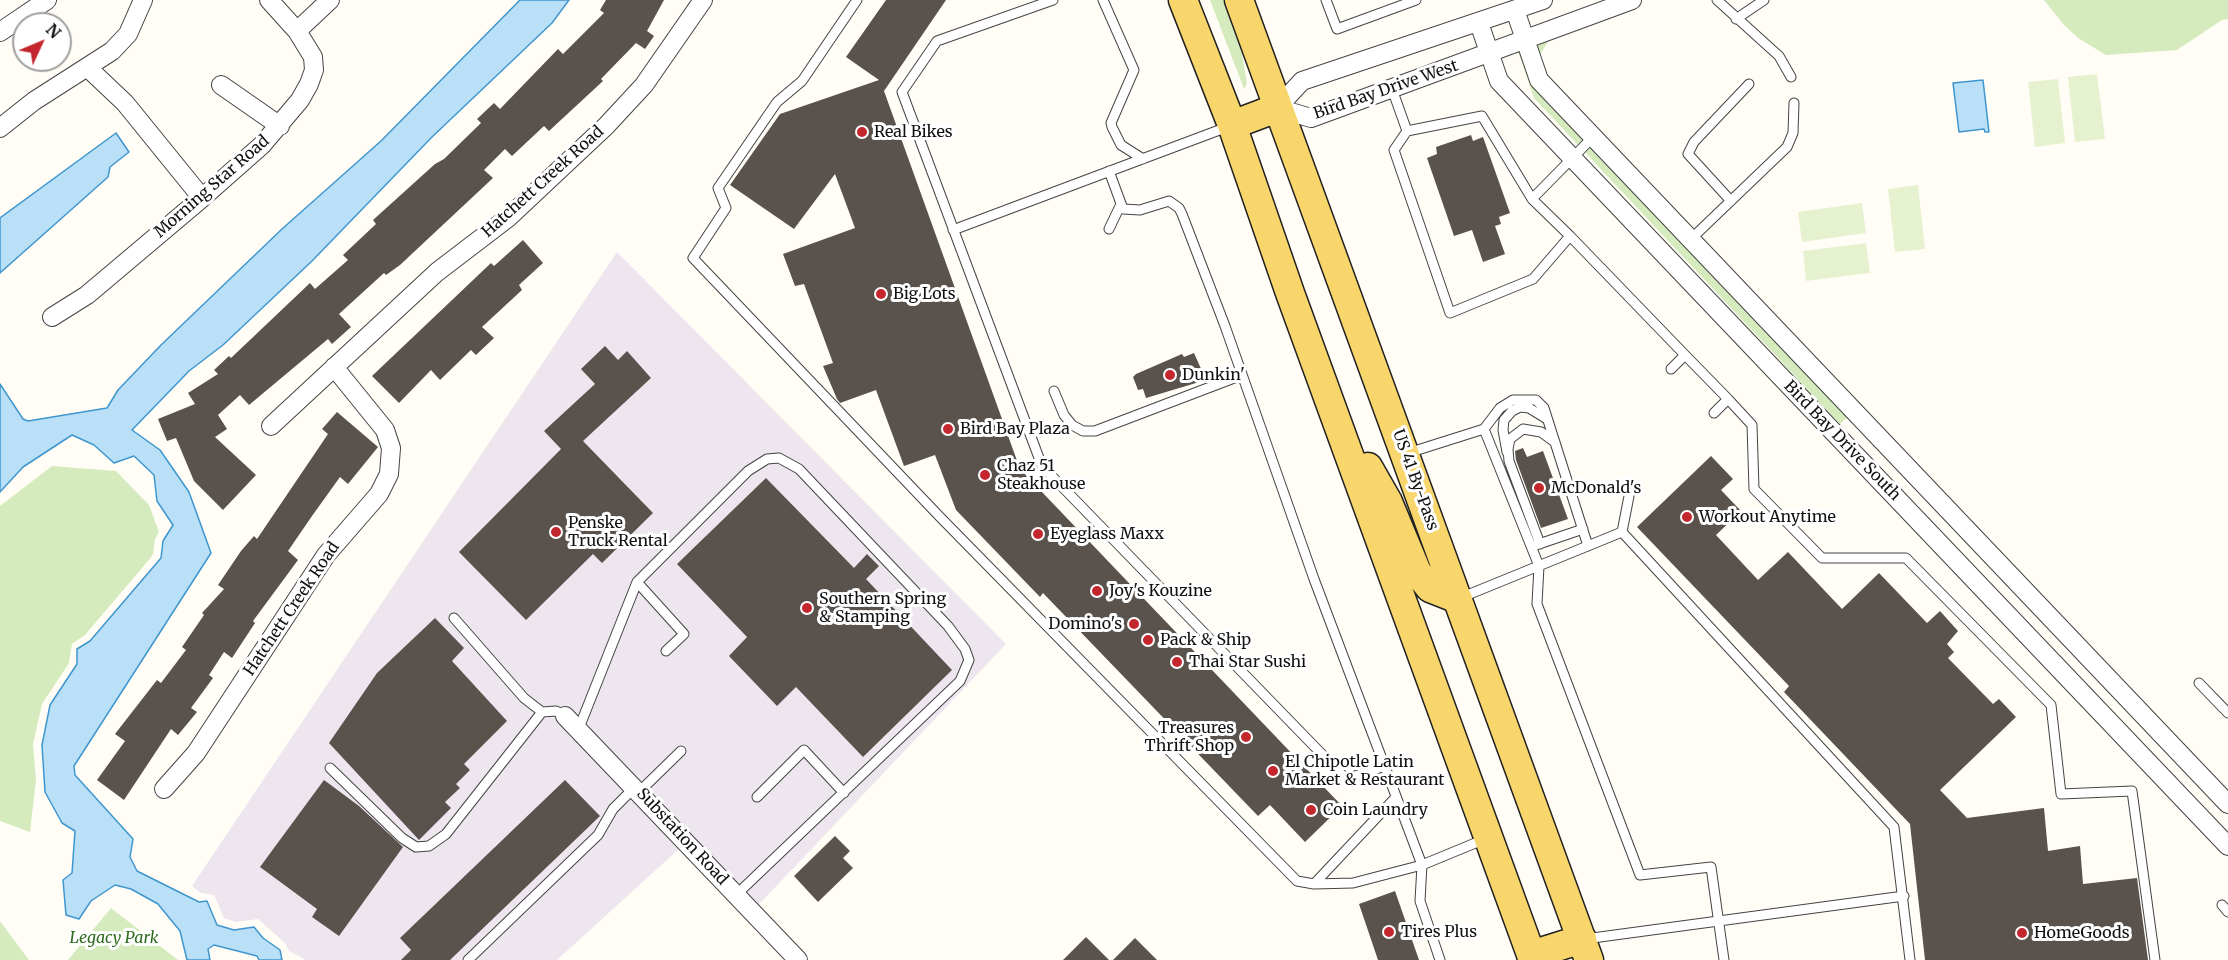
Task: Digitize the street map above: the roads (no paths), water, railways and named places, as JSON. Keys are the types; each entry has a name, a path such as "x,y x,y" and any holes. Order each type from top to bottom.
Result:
{"main road":[{"path":"1183,0 1232,125 1337,423 1532,957 1586,950"},
{"name":"US 41 By-Pass","path":"1239,0 1586,950"},
{"path":"1232,125 1277,108"},
{"path":"1337,423 1383,492 1417,572 1430,588 1458,599"}],"street":[{"path":"0,32 47,0"},
{"path":"0,128 22,109 88,68 122,42 143,0"},
{"name":"Morning Star Road","path":"52,317 87,295 262,145 279,126 309,84 314,70 314,57 297,31 269,0"},
{"path":"297,31 330,0"},
{"name":"Hatchett Creek Road","path":"271,426 437,272 509,217 606,126 658,66 703,0"},
{"name":"Bird Bay Drive West","path":"1543,0 1513,5 1479,23 1302,81 1277,108 1311,118 1632,0"},
{"name":"Bird Bay Drive South","path":"1513,5 1539,80 2228,804"},
{"name":"Bird Bay Drive South","path":"1479,23 1499,81 2228,846"},
{"path":"88,68 125,103 202,198"},
{"path":"221,85 279,126"},
{"name":"Hatchett Creek Road","path":"164,789 196,753 326,555 379,494 389,474 391,448 385,430 334,367"},
{"path":"1921,524 1942,503"},
{"path":"2108,720 2129,700"},
{"name":"Substation Road","path":"565,716 579,728 798,960"}],"lane":[{"path":"857,0 802,81 777,102 718,188 726,208 693,258 940,518 1297,881 1314,884 1353,883 1422,865 1488,838"},
{"path":"1053,0 937,42 902,92 1042,466 1346,779 1385,766"},
{"path":"1103,0 1134,70 1111,123 1121,145 1143,159"},
{"path":"1326,0 1337,29 1416,0"},
{"path":"1717,0 1779,56 1791,77"},
{"path":"1736,19 1764,0"},
{"path":"1731,201 1688,154 1694,142 1749,84"},
{"path":"1392,89 1407,131"},
{"path":"1691,239 1787,147 1793,133 1794,103"},
{"path":"1570,236 1533,279 1450,313 1394,150 1407,131 1482,116 1532,199 1570,236 1752,425 1754,489 1822,558 1906,558 2051,705 2061,794 2132,791 2155,960"},
{"path":"953,230 1232,125"},
{"path":"1532,199 1593,137"},
{"path":"1109,229 1120,206 1110,171"},
{"path":"1120,206 1127,210 1140,210 1163,201 1174,204 1182,214 1314,579 1422,865 1420,901 1440,960"},
{"path":"1671,369 1685,355"},
{"path":"1054,391 1064,415 1072,424 1083,431 1095,431 1242,375"},
{"path":"1406,454 1484,429 1500,408 1519,398 1536,400 1544,408 1588,546"},
{"path":"1714,413 1728,399"},
{"path":"1547,419 1529,408 1520,407 1512,411 1504,420 1503,430 1509,462 1536,545 1539,566 1536,604 1640,875 1711,867 1724,960"},
{"path":"1484,429 1536,545"},
{"path":"1509,462 1510,439 1523,429 1541,432 1555,442"},
{"path":"579,728 637,582 754,465 767,459 779,458 799,469 948,626 965,649 969,660 960,681 736,895"},
{"path":"1622,532 1630,491"},
{"path":"1536,545 1583,529"},
{"path":"1458,599 1622,532"},
{"path":"1622,532 1894,827 1910,960"},
{"path":"637,582 684,634 666,651"},
{"path":"454,618 524,698 542,712 556,711 565,716"},
{"path":"2199,683 2228,713"},
{"path":"330,768 402,838 416,847 429,846 446,834 542,712"},
{"path":"757,797 804,750 844,793"},
{"path":"468,960 598,835 613,809 681,751"},
{"path":"1314,884 1396,796"},
{"path":"1586,950 1719,921 1904,896"}],"water":[{"path":"520,0 569,0 552,23 432,137 312,261 223,345 189,371 132,430 160,450 189,492 211,553 74,766 75,775 133,839 130,857 137,871 199,902 207,901 217,925 234,930 254,927 263,938 280,950 282,960 259,960 257,956 214,945 208,949 210,960 187,960 180,931 158,904 131,889 115,885 91,901 79,919 66,915 63,880 72,873 75,831 62,823 45,792 42,745 50,705 77,664 77,649 90,641 161,558 163,541 173,525 157,501 154,475 134,456 114,463 94,445 72,435 23,467 0,492 0,384 23,419 28,421 107,408 118,390 161,345 282,229 381,141"},
{"path":"1983,80 1989,132 1985,132 1984,129 1959,132 1953,83"},
{"path":"116,133 129,152 110,167 108,177 0,273 0,218"}],"place":[{"name":"Real Bikes","path":"862,132"},
{"name":"Big Lots","path":"881,294"},
{"name":"Dunkin'","path":"1170,375"},
{"name":"Bird Bay Plaza","path":"948,429"},
{"name":"Chaz 51 Steakhouse","path":"985,475"},
{"name":"McDonald's","path":"1539,488"},
{"name":"Workout Anytime","path":"1687,517"},
{"name":"Penske Truck Rental","path":"556,532"},
{"name":"Eyeglass Maxx","path":"1038,534"},
{"name":"Joy's Kouzine","path":"1097,591"},
{"name":"Southern Spring & Stamping","path":"807,608"},
{"name":"Domino's","path":"1134,624"},
{"name":"Pack & Ship","path":"1148,640"},
{"name":"Thai Star Sushi","path":"1177,662"},
{"name":"Treasures Thrift Shop","path":"1246,737"},
{"name":"El Chipotle Latin Market & Restaurant","path":"1273,771"},
{"name":"Coin Laundry","path":"1311,810"},
{"name":"Tires Plus","path":"1389,932"},
{"name":"HomeGoods","path":"2022,933"}],"park label":[{"name":"Legacy Park","path":"114,938"}]}
